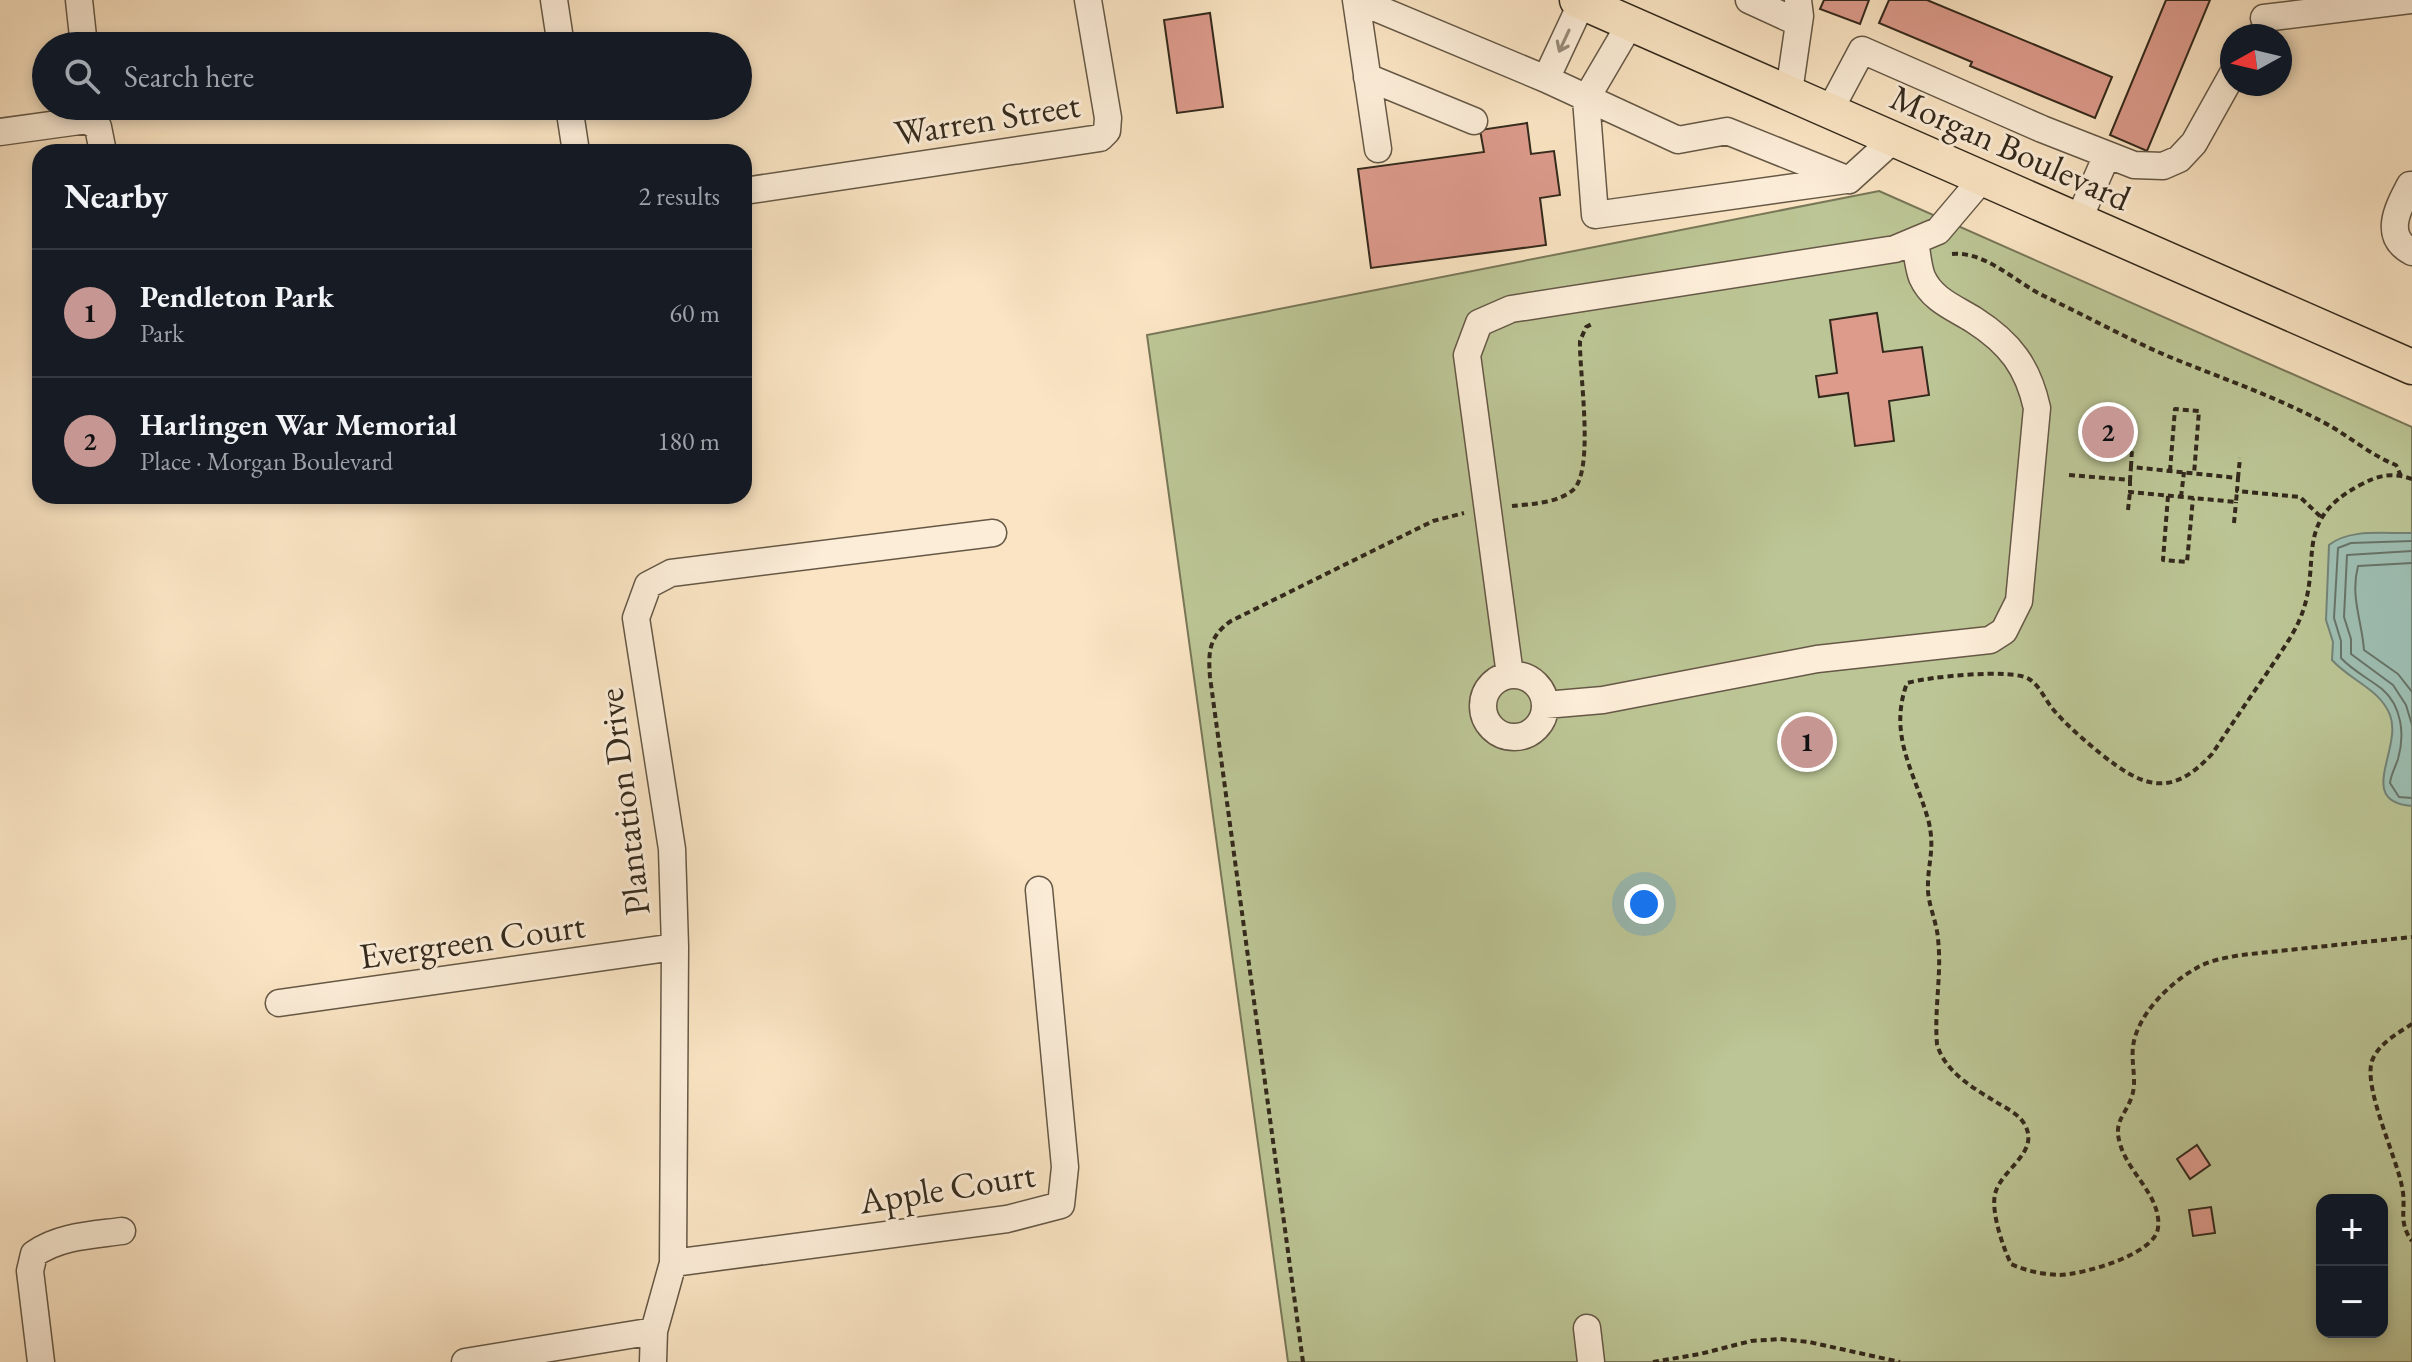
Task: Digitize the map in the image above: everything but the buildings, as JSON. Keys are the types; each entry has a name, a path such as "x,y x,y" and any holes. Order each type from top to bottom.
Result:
{"main road":[{"name":"Morgan Boulevard","path":"1579,1 2412,367"}],"street":[{"path":"79,0 82,32"},
{"path":"554,0 559,32"},
{"name":"Warren Street","path":"752,190 1100,138 1107,131 1108,118 1088,0"},
{"path":"1356,0 1378,149"},
{"path":"1356,0 1546,79 1678,140 1727,131 1849,180"},
{"path":"1749,0 1798,11 1789,92"},
{"path":"2260,18 2410,0"},
{"path":"1546,79 1579,1"},
{"path":"1630,24 1586,99 1595,215 1849,180 1894,139"},
{"path":"1830,110 1862,50 2107,155 2134,165 2163,166 2179,159 2194,143 2220,96"},
{"path":"1367,77 1474,121"},
{"path":"0,132 87,120"},
{"path":"94,120 101,144"},
{"path":"571,120 575,144"},
{"path":"2078,221 2107,155"},
{"path":"1510,675 1467,355 1479,323 1511,309 1879,251 1917,251 1982,179"},
{"path":"2410,185 2393,223 2395,236 2412,252"},
{"path":"1545,705 1603,700 1817,659 1990,640 2004,631 2019,601 2037,408 2031,381 2003,341 1940,301 1922,278 1917,251"},
{"name":"Plantation Drive","path":"653,1362 654,1331 673,1263 675,947 672,849 636,618 648,585 671,573 993,533"},
{"path":"1510,675 1530,679 1543,695 1545,705 1539,724 1522,736 1502,735 1493,729 1487,721 1483,702 1492,684 1510,675"},
{"name":"Apple Court","path":"673,1263 1007,1219 1061,1205 1065,1167 1039,890"},
{"name":"Evergreen Court","path":"279,1003 675,947"},
{"path":"41,1362 30,1271 34,1254 45,1245 62,1240 122,1231"},
{"path":"1587,1328 1591,1362"},
{"path":"465,1362 654,1331"}],"path":[{"path":"1917,251 1970,254 1986,260 2026,287 2162,353 2290,405 2325,423 2381,459 2396,465 2401,476"},
{"path":"1303,1362 1212,693 1211,642 1219,629 1231,621 1433,521 1487,508 1556,499 1574,489 1581,476 1585,453 1580,341 1586,327 1599,320"},
{"path":"2170,471 2175,409 2199,411 2194,474"},
{"path":"2128,510 2132,448"},
{"path":"2234,523 2240,458"},
{"path":"2131,467 2238,478"},
{"path":"2181,497 2184,472"},
{"path":"2412,479 2391,473 2373,479 2334,502 2321,517 2313,536 2309,591 2299,621 2212,754 2198,769 2174,781 2151,784 2131,777 2085,741 2029,678 2014,674 1979,675 1922,678 1907,683 1901,705 1901,737 1907,767 1927,816 1933,844 1928,892 1938,939 1937,1044 1940,1056 1954,1072 2015,1113 2026,1126 2024,1154 2006,1174 1995,1195 1998,1232 2011,1264 2041,1273 2074,1274 2111,1264 2148,1246 2154,1239 2158,1230 2155,1209 2121,1148 2118,1123 2133,1094 2132,1050 2138,1024 2146,1012 2184,977 2214,960 2241,955 2412,937"},
{"path":"2069,475 2130,480"},
{"path":"2237,491 2300,497 2321,517"},
{"path":"2130,492 2236,502"},
{"path":"2168,496 2163,560 2187,562 2193,498"},
{"path":"2412,1024 2397,1033 2376,1053 2370,1065 2386,1138 2402,1187 2403,1225 2412,1241"},
{"path":"1653,1362 1688,1357 1751,1341 1780,1339 1809,1342 1900,1362"}],"green space":[{"path":"1879,191 2412,427 2412,1362 1288,1362 1147,335"}],"water":[{"path":"2412,533 2412,806 2395,802 2386,795 2383,784 2391,743 2390,715 2379,698 2332,660 2333,642 2326,620 2329,545 2358,534"}],"place":[{"name":"Harlingen War Memorial","path":"2108,432"},
{"name":"Pendleton Park","path":"1807,742"}]}
